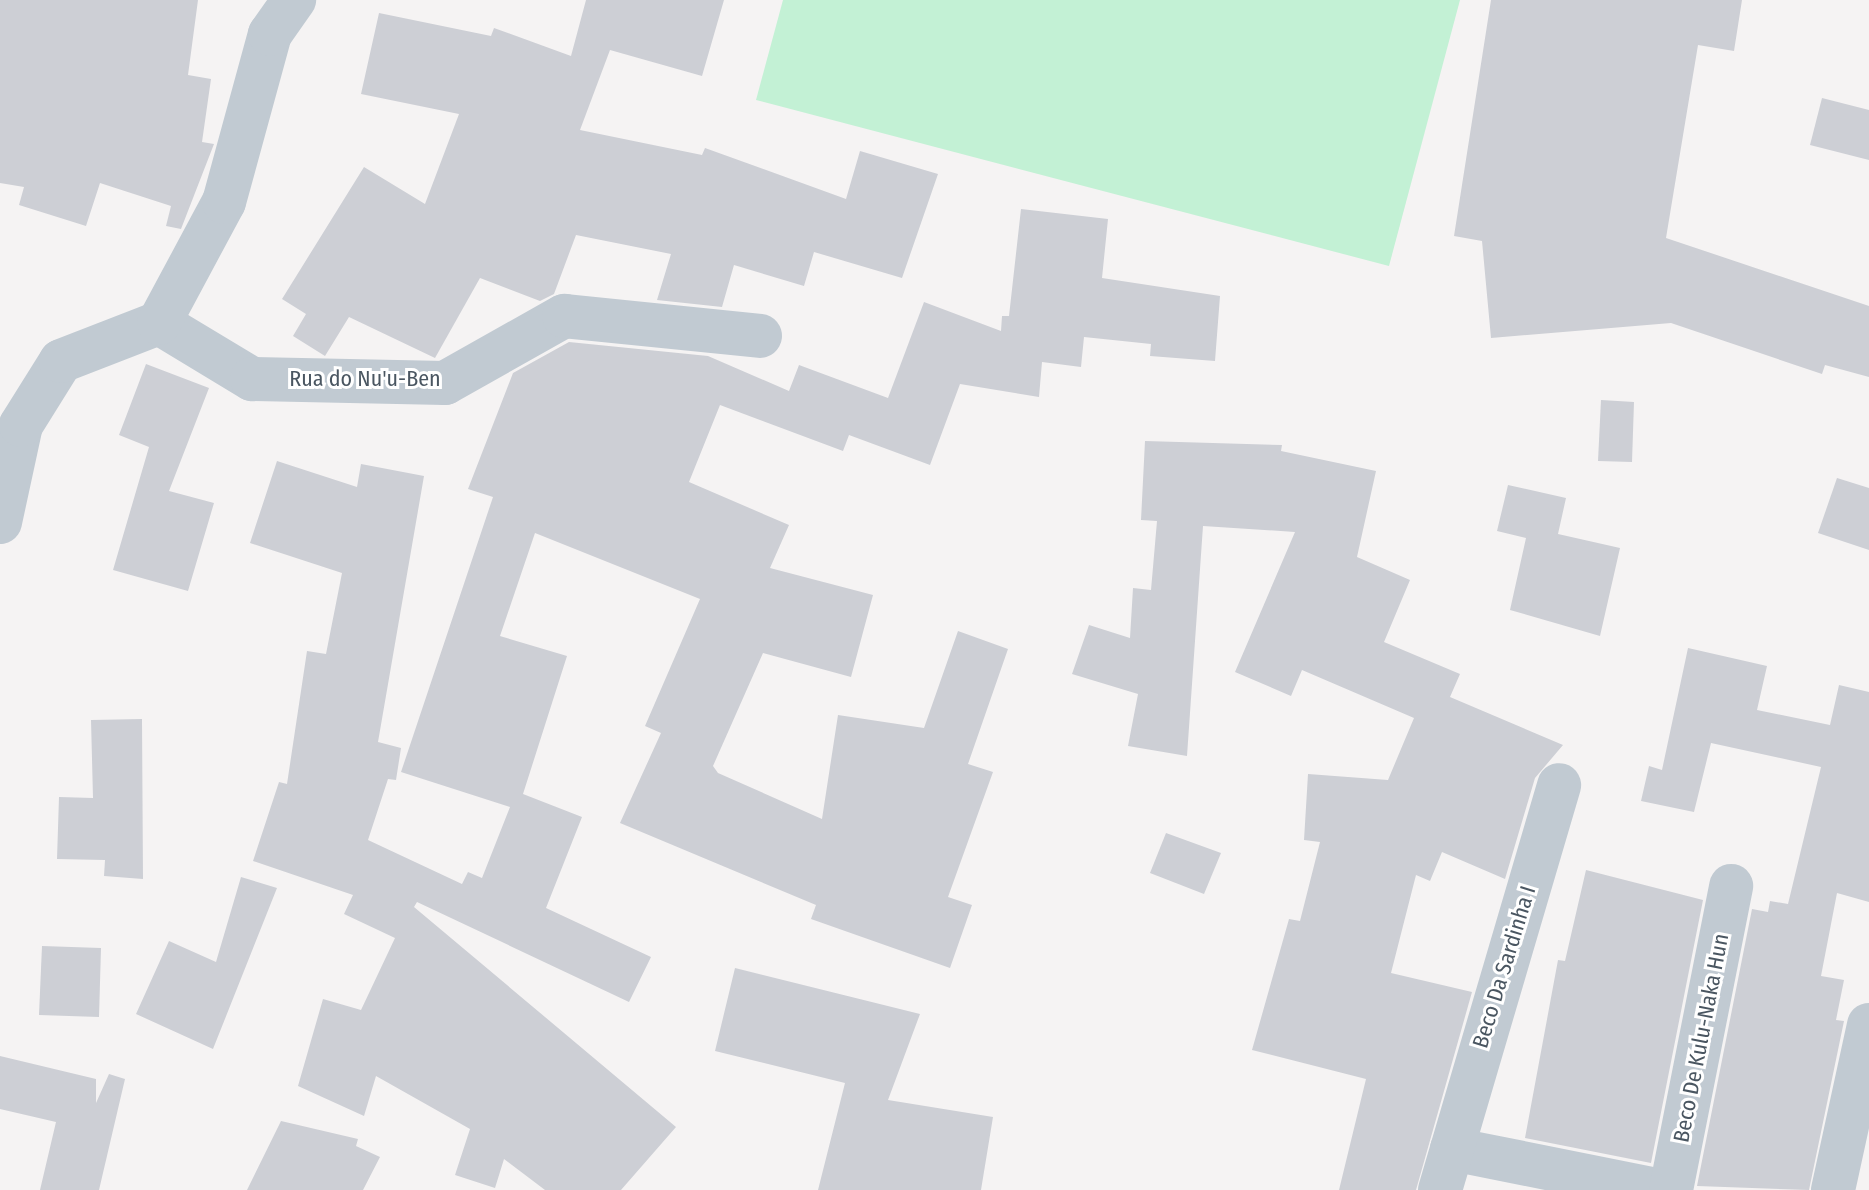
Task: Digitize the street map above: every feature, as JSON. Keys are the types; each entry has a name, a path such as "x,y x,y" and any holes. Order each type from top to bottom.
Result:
{"street":[{"path":"0,522 11,422 61,361 159,323 224,202 270,34 294,0"},
{"name":"Rua do Nu'u-Ben","path":"159,323 252,379 445,383 564,316 760,336"},
{"name":"Beco Da Sardinha I","path":"1446,1170 1559,785"},
{"name":"Beco De Kulu-Naka Hun","path":"1671,1190 1731,886"},
{"path":"1833,1190 1866,1047"},
{"path":"1446,1170 1657,1190"}],"green space":[{"path":"783,0 1460,0 1389,266 756,100"}],"building":[{"path":"0,0 198,0 188,75 211,79 202,142 214,144 181,229 166,226 171,206 100,183 86,226 19,205 24,187 0,183"},
{"path":"586,0 724,0 702,76 610,50 580,130 702,155 705,148 846,199 860,151 938,174 902,278 814,252 804,286 734,265 722,307 657,300 671,254 576,235 554,294 540,301 480,278 435,358 349,317 325,356 293,336 306,314 282,299 364,167 425,204 459,114 361,94 379,13 491,36 494,28 571,56"},
{"path":"1491,0 1742,0 1734,51 1698,45 1666,238 1869,306 1869,377 1825,365 1822,374 1671,323 1491,338 1482,241 1454,236"},
{"path":"1822,98 1869,110 1869,160 1810,145"},
{"path":"1021,209 1108,219 1102,278 1220,296 1215,361 1150,356 1151,344 1084,337 1081,367 1042,362 1039,397 960,384 930,465 849,435 843,451 720,405 689,482 789,525 770,568 873,595 851,677 763,653 713,766 718,773 822,819 838,715 924,728 958,631 1008,649 968,764 993,772 948,897 972,905 950,968 811,919 816,905 620,823 661,733 645,726 700,599 535,533 500,636 567,656 523,794 582,817 546,908 651,957 629,1002 417,902 414,907 676,1127 621,1190 545,1190 504,1159 495,1188 455,1175 470,1129 376,1076 364,1116 298,1086 323,999 361,1010 395,938 344,914 353,895 253,861 279,782 287,784 307,651 326,654 342,573 250,543 277,461 357,487 361,464 424,476 378,742 401,748 396,780 388,779 368,840 462,884 468,872 482,878 510,807 401,772 493,497 468,489 513,373 569,342 708,356 789,391 799,365 888,398 924,302 1001,331 1002,316 1009,316"},
{"path":"146,364 209,388 169,491 214,503 188,591 113,570 149,447 119,435"},
{"path":"1601,400 1634,402 1632,462 1598,461"},
{"path":"1145,441 1282,445 1281,451 1376,471 1357,557 1410,580 1384,642 1460,674 1450,697 1563,745 1535,778 1505,879 1442,852 1430,881 1416,875 1391,973 1472,992 1416,1190 1339,1190 1366,1079 1252,1050 1289,919 1300,921 1320,842 1304,840 1308,774 1388,780 1414,718 1302,670 1291,696 1235,672 1295,532 1203,526 1187,756 1128,746 1138,694 1072,674 1089,625 1130,638 1133,588 1151,590 1157,521 1141,520"},
{"path":"1837,478 1869,488 1869,550 1818,533"},
{"path":"1508,485 1566,498 1558,534 1620,548 1600,636 1510,610 1526,538 1497,531"},
{"path":"1688,648 1767,666 1757,710 1830,725 1839,685 1869,692 1869,902 1837,893 1821,976 1844,980 1836,1020 1844,1021 1809,1190 1697,1186 1752,909 1768,912 1770,901 1788,904 1821,767 1711,743 1694,812 1641,801 1649,766 1662,770"},
{"path":"142,719 143,879 104,876 105,860 57,859 59,797 93,798 91,720"},
{"path":"1166,833 1221,853 1204,894 1150,873"},
{"path":"1586,870 1703,900 1651,1163 1525,1138 1558,960 1565,961"},
{"path":"241,877 277,888 213,1049 136,1014 169,941 216,962"},
{"path":"42,946 101,948 99,1017 39,1015"},
{"path":"735,968 920,1014 888,1100 993,1117 981,1190 818,1190 845,1083 715,1051"},
{"path":"0,1056 96,1079 96,1103 109,1074 125,1079 99,1190 40,1190 56,1122 0,1109"},
{"path":"281,1121 358,1139 356,1146 380,1157 363,1190 247,1190"}]}
